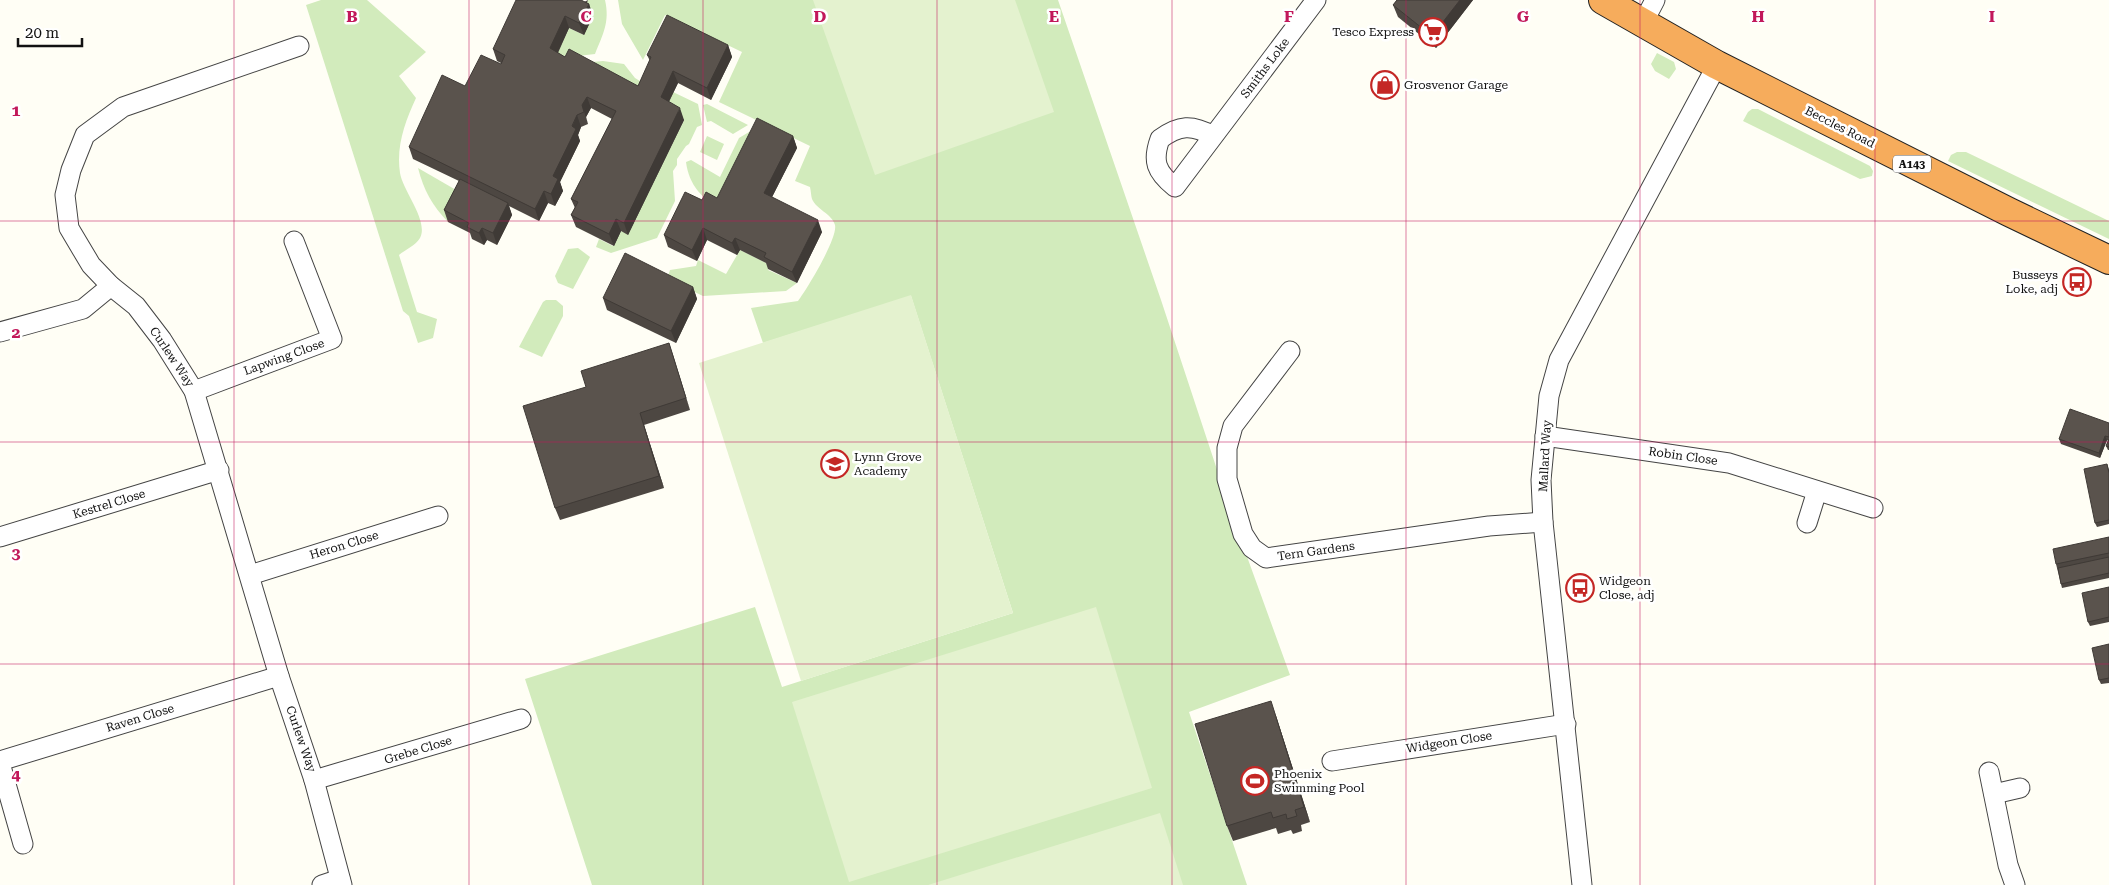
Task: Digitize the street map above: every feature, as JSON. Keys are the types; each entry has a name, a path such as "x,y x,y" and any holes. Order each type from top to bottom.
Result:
{"highway":[{"name":"Beccles Road","path":"1603,0 1649,11 1717,65 2009,212 2109,260"}],"street":[{"name":"Smiths Loke","path":"1213,136 1316,0"},
{"name":"Curlew Way","path":"299,46 123,107 85,135 70,170 65,196 69,228 91,264 111,286 136,306 162,340 194,391 279,676 314,780 341,882"},
{"name":"Mallard Way","path":"1582,885 1543,522 1541,480 1549,396 1559,360 1717,65"},
{"name":"Lapwing Close","path":"194,391 332,339 294,241"},
{"path":"0,332 83,309 111,286"},
{"name":"Tern Gardens","path":"1290,351 1233,426 1227,448 1227,479 1243,534 1252,548 1266,558 1489,526 1543,522"},
{"name":"Robin Close","path":"1545,436 1728,462 1873,508"},
{"name":"Kestrel Close","path":"0,538 219,470"},
{"path":"1807,523 1817,491"},
{"name":"Heron Close","path":"250,575 438,516"},
{"name":"Raven Close","path":"23,844 0,762 279,676"},
{"name":"Grebe Close","path":"314,780 521,719"},
{"name":"Widgeon Close","path":"1332,761 1566,724"},
{"path":"1989,772 2008,865 2015,885"},
{"path":"1994,794 2020,788"},
{"path":"322,885 341,882"}],"green space":[{"path":"321,0 367,0 426,52 399,76 416,98 402,134 399,163 402,180 418,215 422,231 418,241 399,255 417,312 437,319 433,338 418,343 409,316 403,311 306,5"},
{"path":"588,0 605,0 607,15 605,28 595,54 569,57 557,54 569,28 584,35 583,10"},
{"path":"618,0 1058,0 1161,300 1233,518 1290,675 1189,712 1247,885 592,885 525,679 755,607 782,687 1013,613 911,296 763,343 751,308 798,301 821,263 835,232 833,221 814,203 810,187 795,181 810,146 719,102 742,52 665,15 643,60 622,24"},
{"path":"813,0 1015,0 1054,112 875,175"},
{"path":"1657,53 1674,62 1676,69 1669,79 1655,71 1651,64"},
{"path":"603,61 624,64 635,78 648,86 642,97 581,63"},
{"path":"673,92 698,104 702,125 697,127 689,144 677,159 677,165 673,171 675,201 657,238 611,253 596,247 599,239 613,246 621,231 628,234 684,120 665,109"},
{"path":"707,104 748,125 733,134 711,121 707,122 703,105"},
{"path":"1752,109 1758,109 1870,166 1873,171 1872,176 1860,179 1743,121"},
{"path":"754,129 722,210 708,201 693,184 686,162 691,160 720,177 739,138"},
{"path":"707,136 724,144 717,160 700,152"},
{"path":"1957,152 1966,152 2109,221 2109,239 1948,161 1951,155"},
{"path":"418,168 463,194 448,222 429,197"},
{"path":"578,248 590,257 573,289 558,283 555,276 568,249"},
{"path":"740,250 770,265 768,270 797,283 786,291 703,296 667,279 670,270 696,266 698,260 726,274"},
{"path":"911,295 1013,613 801,681 699,363"},
{"path":"546,300 556,300 563,306 563,316 542,357 519,347 543,302"},
{"path":"1096,607 1152,788 849,882 792,702"},
{"path":"1160,813 1183,885 928,885"}],"building":[{"path":"516,0 581,0 589,4 579,23 565,16 550,48 565,57 569,49 638,86 651,57 647,55 667,15 728,45 707,88 673,71 661,97 680,108 624,223 616,219 609,234 571,215 578,202 571,199 616,111 587,97 582,105 584,112 577,115 572,126 576,129 553,176 558,179 551,194 544,191 535,209 409,147 442,75 465,86 481,55 501,64 505,55 493,49"},
{"path":"1397,0 1460,0 1432,36 1393,5"},
{"path":"757,118 793,136 764,193 818,220 792,272 764,257 766,253 735,238 732,243 703,228 692,250 664,235 685,192 702,200 706,192 717,198"},
{"path":"460,179 508,203 493,233 482,228 479,233 467,227 469,223 444,210"},
{"path":"625,253 693,287 671,331 603,298"},
{"path":"669,343 686,398 640,413 659,476 555,508 523,406 586,387 581,371"},
{"path":"2070,409 2109,423 2109,437 2105,436 2099,453 2059,439"},
{"path":"2107,464 2109,473 2109,520 2095,523 2084,469"},
{"path":"2109,537 2109,553 2056,564 2053,549"},
{"path":"2109,557 2109,573 2061,584 2058,568"},
{"path":"2109,587 2109,617 2088,622 2082,593"},
{"path":"2109,644 2109,678 2099,680 2092,648"},
{"name":"Phoenix Swimming Pool","path":"1271,701 1304,807 1295,810 1297,816 1287,819 1286,814 1273,818 1271,812 1227,826 1195,724"}],"place":[{"name":"Tesco Express","path":"1433,32"},
{"name":"Grosvenor Garage","path":"1385,85"},
{"name":"Busseys Loke, adj","path":"2077,282"},
{"name":"Lynn Grove Academy","path":"835,464"},
{"name":"Widgeon Close, adj","path":"1580,588"},
{"name":"Phoenix Swimming Pool","path":"1255,781"}]}
